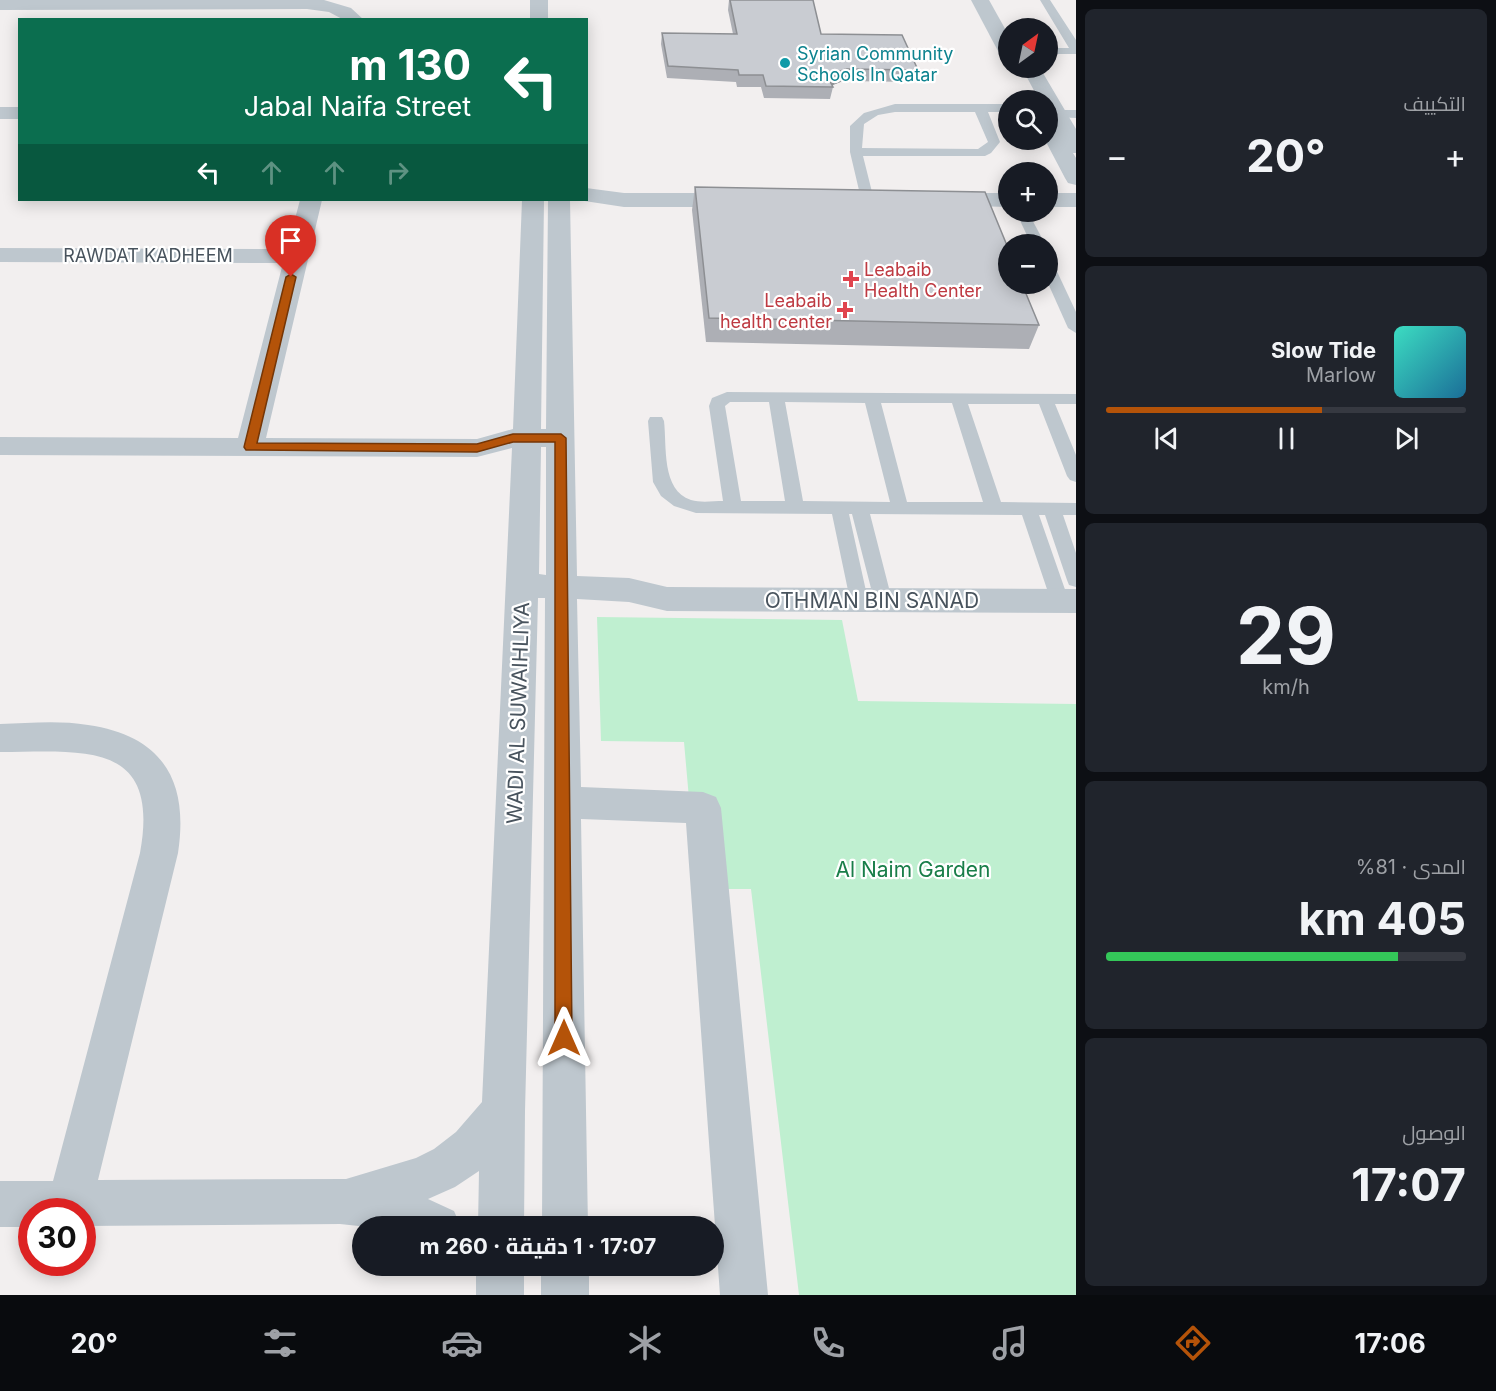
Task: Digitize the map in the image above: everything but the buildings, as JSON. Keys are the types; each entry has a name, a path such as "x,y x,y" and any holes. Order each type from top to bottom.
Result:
{"street":[{"path":"539,0 539,18"},
{"path":"980,0 998,33"},
{"path":"992,0 1002,18"},
{"path":"0,5 307,4 339,9 352,18"},
{"path":"1036,78 1064,122 1076,147"},
{"path":"0,113 18,113"},
{"path":"1064,122 1076,178"},
{"path":"588,195 624,200 760,200"},
{"path":"843,200 890,200"},
{"path":"926,200 998,200"},
{"path":"1058,200 1076,200"},
{"path":"250,447 311,201"},
{"name":"WADI AL SUWAIHLIYA","path":"533,201 544,450 562,599 565,1216"},
{"name":"WADI AL SUWAIHLIYA","path":"501,1216 502,1111 522,599 544,450 560,201"},
{"name":"RAWDAT KADHEEM","path":"0,255 296,256"},
{"path":"0,446 477,448 502,459 544,450"},
{"name":"OTHMAN BIN SANAD","path":"522,599 562,599 630,610 667,599 871,600 1071,594"},
{"path":"0,738 88,739 124,751 140,761 151,774 161,791 165,810 164,831 159,853 71,1198"},
{"path":"562,802 703,808 744,1295"},
{"path":"340,1201 418,1181 452,1164 481,1137 502,1111"},
{"path":"96,1205 340,1201 386,1206 416,1216"},
{"path":"0,1204 18,1204"},
{"path":"565,1276 565,1295"}],"lane":[{"path":"1045,0 1076,50 1058,51"},
{"path":"867,200 856,152 856,126 859,122 998,110"},
{"path":"982,113 998,116"},
{"path":"856,152 980,153 987,150 994,142 982,113"},
{"path":"1058,289 1076,328"},
{"path":"733,506 718,402 727,397 1076,399"},
{"path":"776,397 795,507"},
{"path":"872,398 900,507"},
{"path":"958,398 993,508"},
{"path":"1045,399 1076,476"},
{"path":"656,422 662,482 670,496 686,505 696,507 1076,509"},
{"path":"839,507 871,600"},
{"path":"859,507 871,600"},
{"path":"1028,508 1071,594"},
{"path":"1052,508 1071,594"}],"green space":[{"name":"Al Naim Garden","path":"597,617 842,620 858,701 1076,704 1076,1295 799,1295 751,889 697,889 684,742 601,741"}],"place":[{"name":"Syrian Community Schools In Qatar","path":"785,63"},
{"name":"Leabaib Health Center","path":"851,279"},
{"name":"Leabaib health center","path":"845,310"}],"route":[{"path":"291,277 250,447 477,448 513,438 561,438 564,1038"}]}
